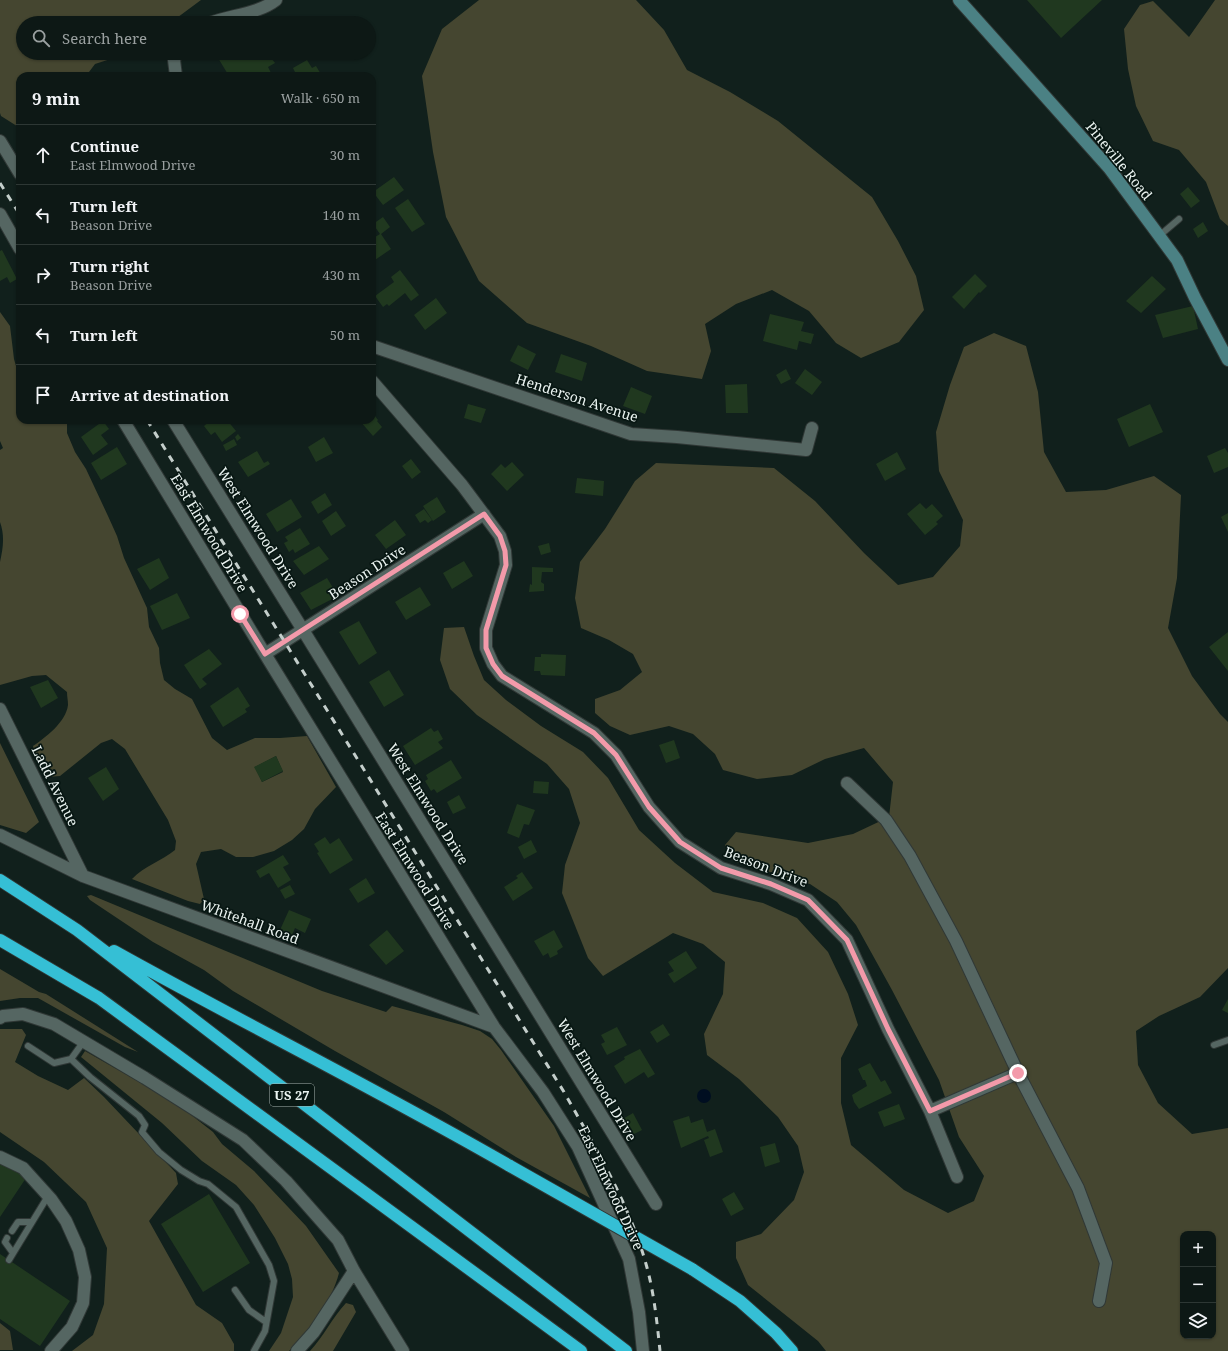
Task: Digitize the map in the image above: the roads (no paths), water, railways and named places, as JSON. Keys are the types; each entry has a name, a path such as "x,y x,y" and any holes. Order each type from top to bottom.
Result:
{"highway":[{"name":"US 27","path":"0,880 76,930 626,1351"},
{"path":"76,930 164,979 450,1131 692,1270 740,1301 776,1333 792,1351"},
{"name":"US 27","path":"0,940 99,998 577,1348"}],"main road":[{"name":"Pineville Road","path":"959,0 1109,168 1177,260 1195,298 1228,360"}],"street":[{"path":"234,16 258,9 271,4 276,0"},
{"path":"174,60 176,72"},
{"path":"0,141 16,167"},
{"path":"0,214 16,242"},
{"name":"Henderson Avenue","path":"376,347 631,434 677,437 806,450 812,428"},
{"name":"Beason Drive","path":"376,386 462,485 500,536 505,551 506,565 486,630 486,648 493,664 502,676 594,733 616,755 649,807 680,842 721,868 771,884 808,900 847,940 888,1029 930,1111 957,1177"},
{"name":"East Elmwood Drive","path":"125,424 494,1027 543,1092 578,1147 629,1259 639,1312 643,1351"},
{"name":"West Elmwood Drive","path":"175,424 304,630 656,1204"},
{"name":"Beason Drive","path":"265,654 484,514"},
{"name":"Ladd Avenue","path":"0,709 83,876"},
{"path":"847,783 886,820 910,856 956,941 1018,1073 1078,1188 1106,1263 1099,1301"},
{"name":"Whitehall Road","path":"0,835 83,876 494,1027"},
{"path":"0,1018 3,1016 23,1014 54,1024 145,1078 243,1140 286,1181 338,1240 354,1271 403,1351"},
{"path":"930,1111 1018,1073"},
{"path":"0,1158 23,1168 48,1196 66,1221 79,1250 85,1277 83,1303 72,1327 51,1351"},
{"path":"297,1351 314,1332 354,1271"}],"lane":[{"path":"1159,236 1179,219"},
{"path":"1214,1045 1228,1040"},
{"path":"28,1046 54,1062 71,1059 84,1041"},
{"path":"71,1059 90,1077 139,1116 144,1125 142,1132 160,1152 181,1170 199,1181 208,1184 236,1207 268,1265 274,1281 265,1331 254,1351"},
{"path":"9,1260 48,1196"},
{"path":"12,1231 18,1222 32,1222"},
{"path":"8,1238 5,1242 14,1252"},
{"path":"235,1290 249,1310 266,1322"}],"water":[{"path":"704,1089 709,1091 711,1096 709,1101 704,1103 699,1101 697,1096 699,1091"}],"railway":[{"path":"0,183 16,209"},
{"path":"149,424 564,1092 599,1155 621,1197 639,1241 649,1275 660,1351"}]}
